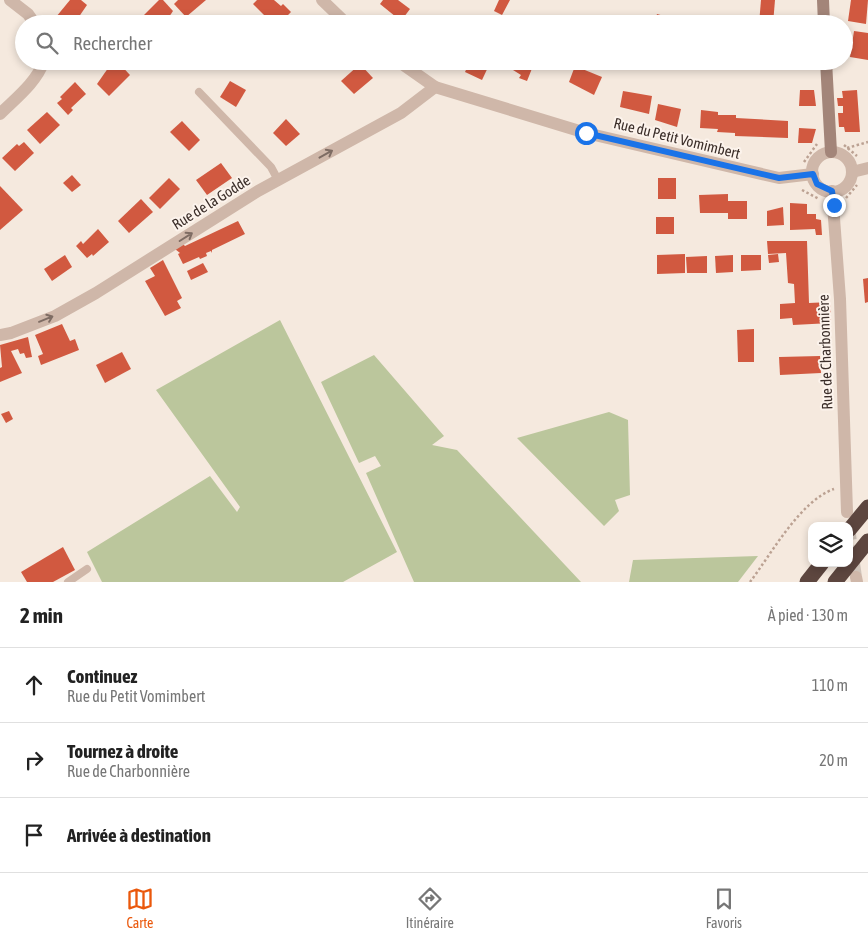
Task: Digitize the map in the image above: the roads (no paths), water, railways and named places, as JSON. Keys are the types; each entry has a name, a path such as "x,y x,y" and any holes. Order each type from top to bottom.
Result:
{"highway":[{"path":"853,525 868,506"},
{"path":"835,582 868,541"},
{"path":"807,582 819,567"}],"street":[{"path":"10,0 29,15"},
{"path":"322,0 338,15"},
{"path":"823,0 824,15"},
{"path":"0,114 33,82 41,70"},
{"name":"Rue du Petit Vomimbert","path":"411,70 435,87 586,133 779,178 813,174"},
{"path":"826,70 831,152"},
{"name":"Rue de la Godde","path":"0,335 11,333 55,316 96,293 278,180 401,114 435,87"},
{"path":"831,152 837,152 848,160 852,172 851,178 844,188 832,191 817,184 813,168 819,157 831,152"},
{"path":"852,172 866,163"},
{"name":"Rue de Charbonnière","path":"832,191 840,299 847,512"}],"lane":[{"path":"198,92 271,167 278,180"},
{"path":"68,582 87,569"}],"tunnel":[{"path":"853,556 856,577"}]}
